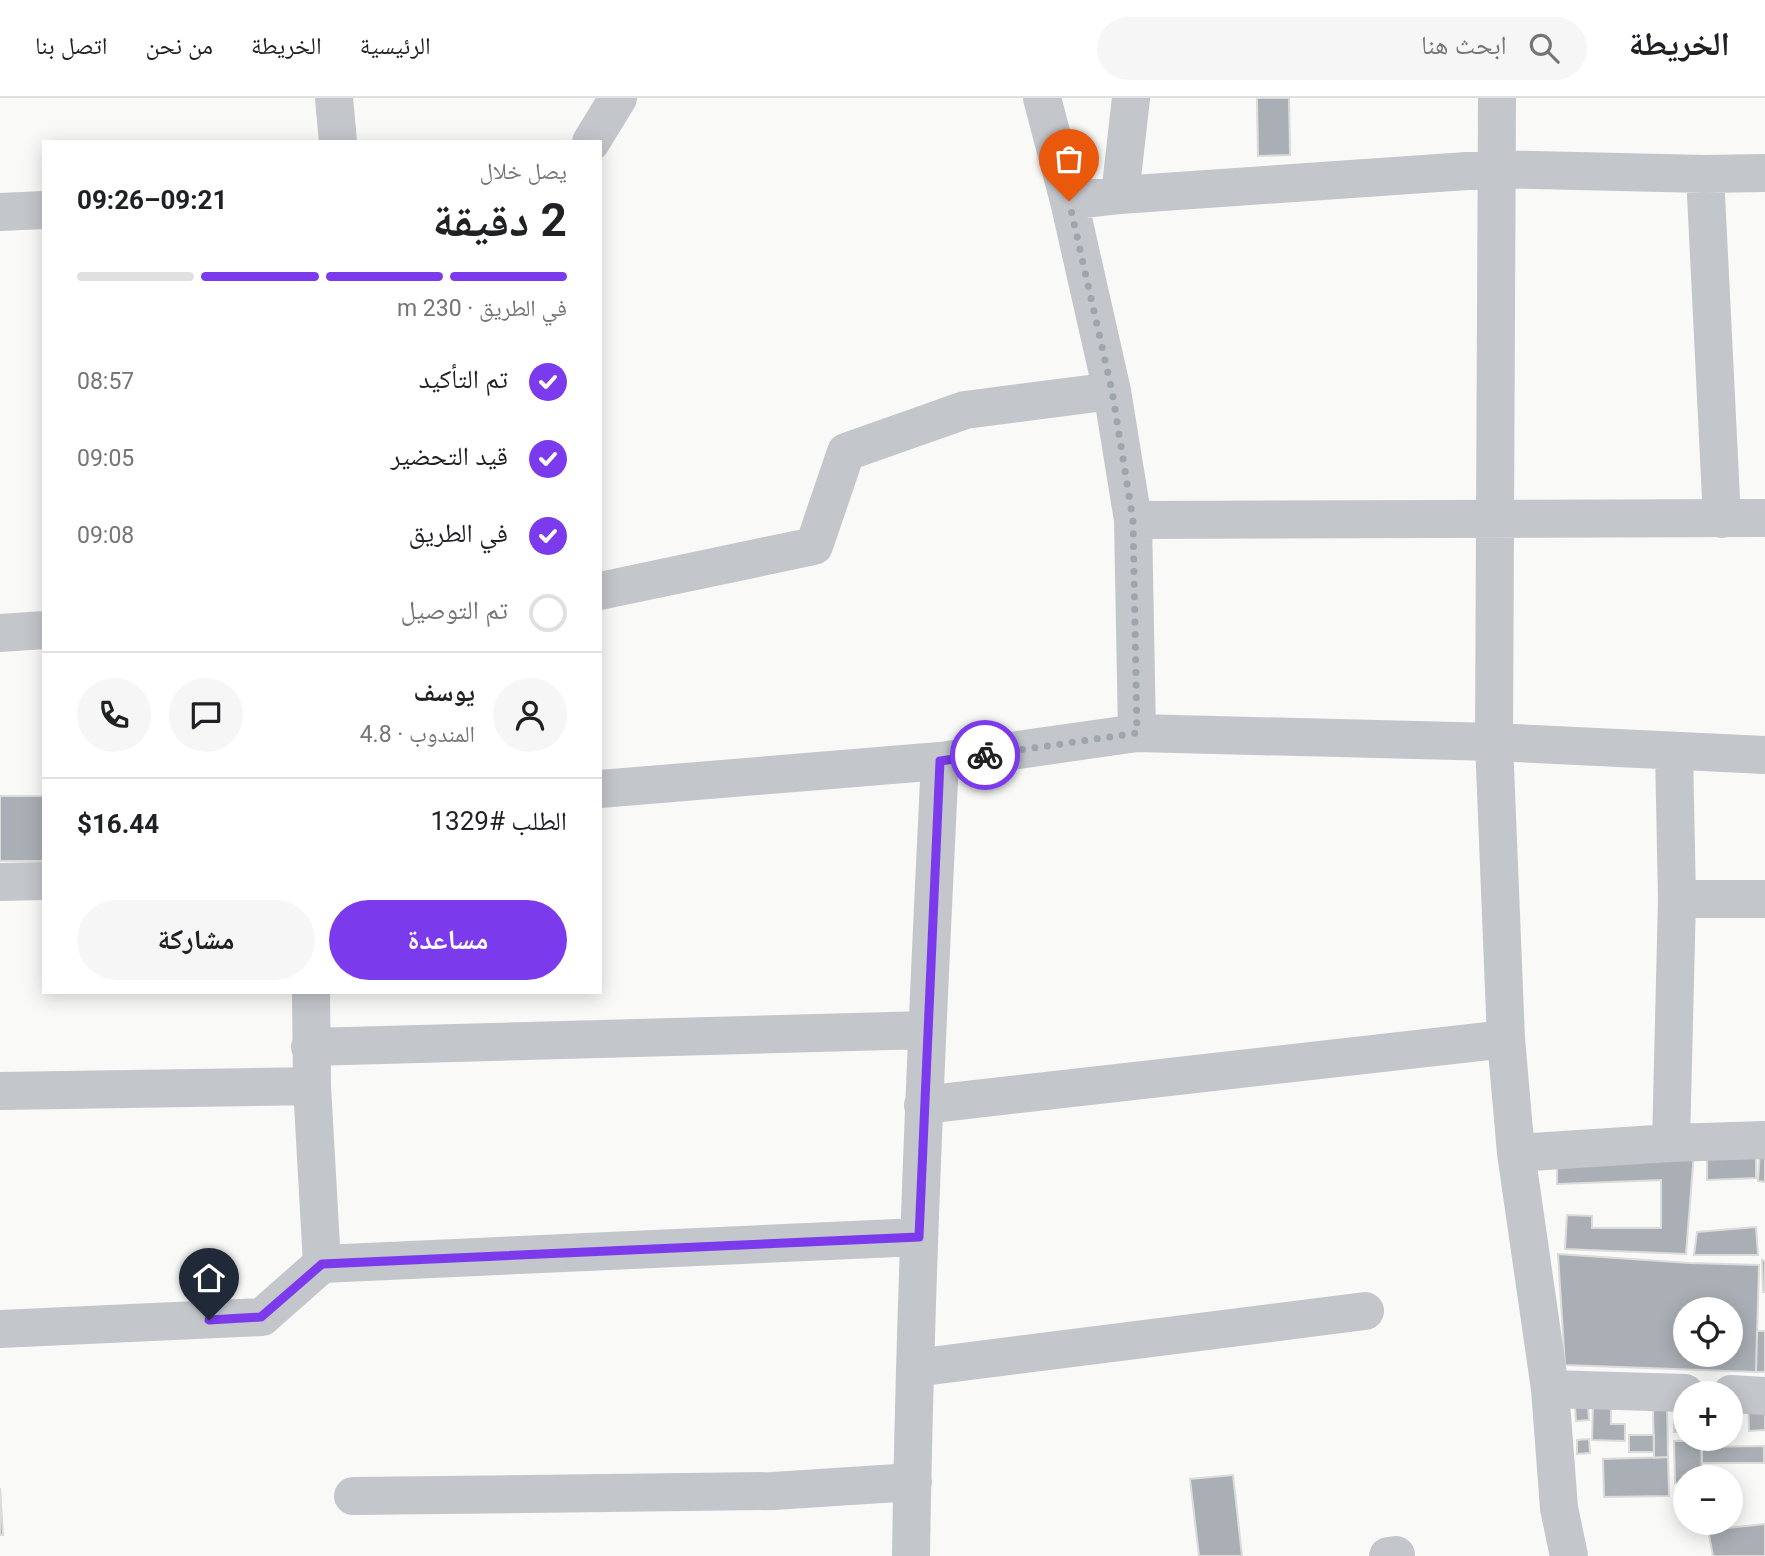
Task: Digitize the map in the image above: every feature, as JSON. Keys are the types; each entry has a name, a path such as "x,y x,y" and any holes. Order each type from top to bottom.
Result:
{"street":[{"path":"334,98 338,140"},
{"path":"592,140 618,98"},
{"path":"1042,98 1069,201 1112,391 1133,520 1137,733"},
{"path":"1120,195 1131,98"},
{"path":"1497,98 1494,742 1506,1039 1516,1153 1550,1388 1559,1508 1569,1556"},
{"path":"1069,201 1120,195 1496,169 1765,173"},
{"path":"1705,174 1722,519"},
{"path":"0,212 42,210"},
{"path":"602,591 814,546 846,452 965,410 1112,391"},
{"path":"1133,520 1765,518"},
{"path":"0,633 42,631"},
{"path":"602,789 940,761 1137,733 1494,742 1765,755"},
{"path":"1671,1143 1678,899 1674,751"},
{"path":"911,1556 923,1105 940,761"},
{"path":"0,882 42,881"},
{"path":"1678,899 1765,899"},
{"path":"311,994 310,1047 322,1264"},
{"path":"310,1047 927,1030"},
{"path":"923,1105 1506,1039"},
{"path":"0,1091 312,1086"},
{"path":"1516,1153 1765,1140"},
{"path":"0,1329 261,1317 322,1264 919,1237"},
{"path":"915,1368 1365,1311"},
{"path":"1550,1388 1673,1393"},
{"path":"1743,1395 1765,1396"},
{"path":"353,1496 773,1491 913,1482"}],"building":[{"path":"1257,98 1289,98 1290,155 1258,156"},
{"path":"0,796 42,796 42,861 0,861"},
{"path":"1707,1149 1756,1150 1756,1178 1707,1180"},
{"path":"1694,1152 1686,1254 1565,1249 1567,1215 1592,1216 1592,1228 1661,1228 1661,1180 1557,1184 1557,1159"},
{"path":"1760,1152 1765,1152 1765,1182 1758,1181"},
{"path":"1756,1227 1758,1255 1694,1255 1697,1232"},
{"path":"1558,1254 1759,1265 1756,1372 1565,1365"},
{"path":"1762,1260 1765,1261 1765,1292 1763,1292"},
{"path":"1757,1331 1765,1331 1765,1372 1756,1372"},
{"path":"1748,1399 1765,1399 1765,1430 1749,1431"},
{"path":"1593,1403 1611,1404 1611,1424 1625,1424 1625,1441 1592,1440"},
{"path":"1588,1406 1589,1420 1576,1421 1575,1407"},
{"path":"1653,1406 1667,1406 1668,1457 1654,1458"},
{"path":"1629,1435 1654,1435 1654,1452 1629,1452"},
{"path":"1589,1439 1590,1453 1577,1454 1577,1440"},
{"path":"1743,1446 1764,1446 1764,1463 1702,1463 1702,1451 1743,1451"},
{"path":"1674,1451 1701,1451 1702,1465 1675,1465"},
{"path":"1668,1457 1669,1496 1604,1497 1603,1459"},
{"path":"1233,1475 1242,1556 1199,1556 1190,1479"},
{"path":"0,1488 3,1535 0,1535"},
{"path":"1765,1524 1765,1556 1713,1556 1709,1535 1743,1535 1743,1526"}],"way so far":[{"path":"985,755 1137,733 1133,520 1112,391 1069,201"}],"route":[{"path":"209,1320 261,1317 322,1264 919,1237 940,761 985,755"}]}
